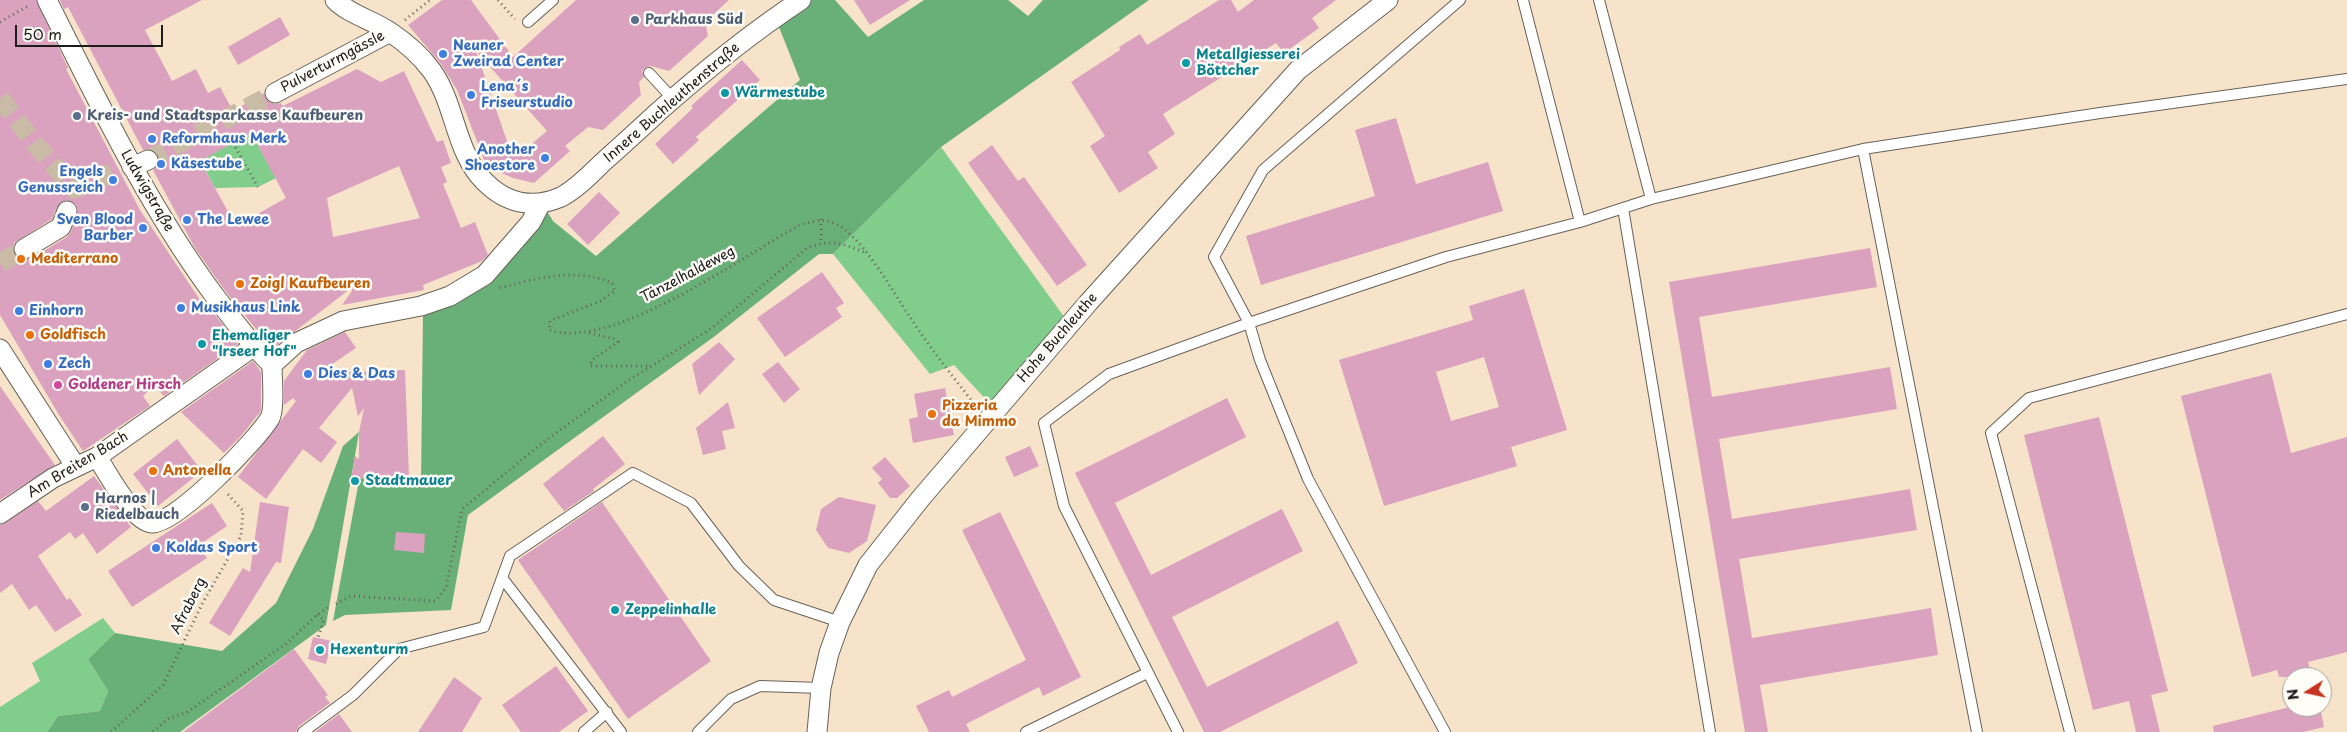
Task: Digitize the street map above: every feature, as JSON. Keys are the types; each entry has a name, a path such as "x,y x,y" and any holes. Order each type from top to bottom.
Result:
{"street":[{"name":"Innere Buchleuthenstraße","path":"335,0 342,7 390,32 418,54 432,71 447,100 472,167 486,183 504,197 524,205 541,203 562,196 586,179 673,99 796,1"},
{"name":"Hohe Buchleuthe","path":"818,732 821,688 829,653 840,622 868,565 1088,303 1298,70 1388,0"},
{"name":"Ludwigstraße","path":"39,2 181,250 253,347 272,365"},
{"name":"Pulverturmgässle","path":"275,93 390,32"},
{"path":"97,457 137,516 152,522 166,519 215,481 271,417 272,365 296,343 343,321 421,306 450,296 485,275 532,222 541,203"},
{"path":"24,249 62,227 67,211"},
{"name":"Am Breiten Bach","path":"0,514 53,478 97,457 253,347"},
{"path":"0,349 76,467"}],"lane":[{"path":"528,22 553,0"},
{"path":"1445,732 1308,479 1260,360 1249,323 1214,257 1263,170 1460,0"},
{"path":"1523,0 1580,222"},
{"path":"1599,0 1651,199"},
{"path":"649,73 673,99"},
{"path":"1178,732 1064,506 1044,423 1109,374 1249,323 1446,257 1580,222 1651,199 1863,149 2100,113 2347,79"},
{"path":"1863,149 1977,732"},
{"path":"1623,208 1710,732"},
{"path":"2070,732 1991,433 2029,398 2347,314"},
{"path":"304,732 353,695 399,649 484,628 510,556 633,473 691,503 739,566 774,600 840,622"},
{"path":"503,579 621,732"},
{"path":"1026,732 1147,673"},
{"path":"698,732 731,699 760,686 821,688"},
{"path":"584,732 607,712"}],"path":[{"path":"390,32 430,0"},
{"path":"498,0 519,24 528,22"},
{"path":"0,22 39,2"},
{"path":"233,143 258,187"},
{"path":"822,243 821,219 834,223 855,237 864,252 881,272 947,371 988,420"},
{"name":"Tänzelhaldeweg","path":"499,288 534,278 567,274 600,278 612,283 615,290 600,301 550,321 549,330 560,333 587,333 611,326 657,306 800,225 821,219"},
{"path":"336,604 351,596 435,601 446,588 462,509 545,441 650,366 712,328 801,252 822,243 843,242 864,252"},
{"path":"587,333 615,339 618,342 592,360 590,366 650,366"},
{"name":"Afraberg","path":"111,732 163,685 202,604 241,536 243,511 215,481"},
{"path":"153,732 169,718 186,713 286,644 317,614 329,608"},
{"path":"317,614 324,620 318,637"}],"green space":[{"path":"812,0 835,0 868,37 924,0 1008,0 1028,16 1043,0 1149,0 941,147 833,254 819,254 715,336 468,515 451,610 345,615 333,621 368,432 375,486 421,484 423,311 451,303 547,211 553,221 596,256 800,80 777,22"},
{"path":"251,133 276,178 258,187 215,188 200,160"},
{"path":"941,147 1065,318 992,406 954,365 930,374 833,254"},
{"path":"359,432 326,625 180,732 47,732 58,716 100,711 108,691 88,659 115,633 222,651 276,603 313,529 343,446"},
{"path":"103,618 115,633 88,659 108,691 100,711 58,716 47,732 0,732 0,707 40,681 32,663"}],"building":[{"path":"0,0 36,0 68,68 66,69 140,210 202,303 205,302 238,344 164,396 154,386 143,396 150,406 83,451 59,415 0,315","holes":["66,200 75,204 78,209 71,232 67,237 30,259 18,259 13,250 14,243 52,219 57,207"]},
{"path":"60,0 202,0 145,30 172,81 196,69 208,93 220,87 233,111 264,93 269,102 281,103 283,106 357,69 381,82 404,71 437,142 443,140 451,163 441,167 447,182 443,184 461,228 475,222 488,255 482,261 423,285 424,290 342,305 352,291 350,289 272,349 223,288 195,248 153,170 159,162 158,155 150,149 143,150 68,7 64,9","holes":["251,133 286,198 236,226 200,161","399,166 420,218 333,237 327,198"]},
{"path":"442,0 471,0 513,57 576,0 729,0 705,22 708,36 669,71 651,66 645,68 642,71 644,77 639,82 641,95 603,130 588,127 565,146 570,151 534,183 513,178 487,167 457,90 441,64 408,25","holes":["476,51 547,131 528,147 508,144"]},
{"path":"854,0 910,0 870,25"},
{"path":"1219,0 1231,0 1238,12 1254,0 1336,0 1312,18 1319,28 1284,53 1276,43 1163,114 1175,134 1148,152 1158,168 1119,193 1090,146 1105,136 1071,82 1120,50 1119,47 1140,34 1147,45"},
{"path":"280,17 290,35 238,65 228,47"},
{"path":"742,60 760,80 696,137 699,140 673,164 655,144 693,108 691,106"},
{"path":"1396,118 1416,184 1488,162 1503,211 1261,285 1246,236 1375,196 1355,130"},
{"path":"992,145 1018,181 1024,177 1087,265 1057,286 968,163"},
{"path":"599,192 620,213 588,245 567,224"},
{"path":"1870,248 1877,287 1699,317 1712,397 1890,367 1897,409 1719,439 1732,519 1910,489 1917,530 1739,559 1752,638 1931,608 1938,655 1760,685 1768,732 1745,732 1669,282"},
{"path":"822,272 844,303 836,308 842,317 785,357 757,318"},
{"path":"1524,289 1567,430 1511,447 1517,466 1384,506 1339,360 1473,320 1469,306","holes":["1484,357 1499,407 1451,421 1436,372"]},
{"path":"345,332 356,348 319,373 405,370 409,477 351,479 355,456 359,459 359,432 364,408 358,416 352,388 319,428 337,442 321,463 303,449 266,499 238,477 296,401 293,398 284,405 284,381 307,350"},
{"path":"719,342 735,359 699,395 692,364"},
{"path":"253,361 261,372 261,411 241,436 224,453 181,412"},
{"path":"778,362 800,389 784,403 762,374"},
{"path":"2271,373 2291,453 2347,437 2347,652 2308,662 2309,667 2282,667 2282,677 2279,677 2277,670 2252,677 2181,396"},
{"path":"0,386 55,465 0,500"},
{"path":"945,388 954,435 913,443 909,419 918,417 914,394"},
{"path":"1227,398 1246,437 1115,503 1151,575 1282,509 1303,551 1172,617 1207,687 1338,621 1358,663 1220,732 1204,732 1075,473"},
{"path":"728,402 735,428 722,431 726,449 703,455 696,428"},
{"path":"2099,417 2168,691 2151,695 2160,732 2136,732 2129,701 2093,710 2024,435"},
{"path":"603,436 625,464 593,489 594,491 564,511 543,484"},
{"path":"177,439 202,471 158,506 133,474"},
{"path":"1030,446 1039,466 1014,477 1005,457"},
{"path":"885,457 910,486 897,498 890,498 878,483 882,479 872,468"},
{"path":"94,476 131,527 97,554 83,533 75,539 70,532 38,556 67,600 70,598 82,615 55,632 36,605 29,610 12,584 0,593 0,525 6,523 38,501 46,511"},
{"path":"839,497 876,505 867,541 849,553 828,548 816,530 821,509"},
{"path":"260,502 289,507 281,563 276,562 230,636 209,623 243,568 250,572"},
{"name":"Zeppelinhalle","path":"602,502 711,661 628,719 518,560"},
{"path":"212,503 227,526 199,545 207,558 132,607 108,571"},
{"path":"1000,512 1081,677 1043,696 1039,687 966,724 970,732 929,732 916,706 949,690 952,697 1026,660 962,530"},
{"path":"396,532 425,534 424,553 394,550"},
{"name":"Hexenturm","path":"313,637 332,641 326,664 308,659"},
{"path":"294,649 328,695 325,697 330,703 299,726 296,732 183,732"},
{"path":"556,666 588,711 559,732 521,732 502,705"},
{"path":"454,677 482,698 462,732 418,732"},
{"path":"2282,709 2282,717 2322,717 2324,727 2303,732 2214,732 2213,726"},
{"path":"339,714 352,732 315,732"}],"tunnel":[{"path":"148,160 275,93"},
{"path":"0,98 36,145 74,189 119,170"},
{"path":"0,263 24,249"}],"place":[{"name":"Parkhaus Süd","path":"635,20"},
{"name":"Neuner Zweirad Center","path":"443,54"},
{"name":"Metallgiesserei Böttcher","path":"1186,63"},
{"name":"Wärmestube","path":"725,93"},
{"name":"Lena´s Friseurstudio","path":"471,95"},
{"name":"Kreis- und Stadtsparkasse Kaufbeuren","path":"77,116"},
{"name":"Reformhaus Merk","path":"152,139"},
{"name":"Another Shoestore","path":"545,158"},
{"name":"Käsestube","path":"161,164"},
{"name":"Engels Genussreich","path":"113,180"},
{"name":"The Lewee","path":"187,220"},
{"name":"Sven Blood Barber","path":"143,228"},
{"name":"Mediterrano","path":"21,259"},
{"name":"Zoigl Kaufbeuren","path":"240,284"},
{"name":"Musikhaus Link","path":"181,308"},
{"name":"Einhorn","path":"19,311"},
{"name":"Goldfisch","path":"30,335"},
{"name":"Ehemaliger \"Irseer Hof\"","path":"202,344"},
{"name":"Zech","path":"48,364"},
{"name":"Dies & Das","path":"308,374"},
{"name":"Goldener Hirsch","path":"58,385"},
{"name":"Pizzeria da Mimmo","path":"932,414"},
{"name":"Antonella","path":"153,471"},
{"name":"Stadtmauer","path":"355,481"},
{"name":"Harnos | Riedelbauch","path":"85,507"},
{"name":"Koldas Sport","path":"156,548"},
{"name":"Zeppelinhalle","path":"615,610"},
{"name":"Hexenturm","path":"320,650"}]}
